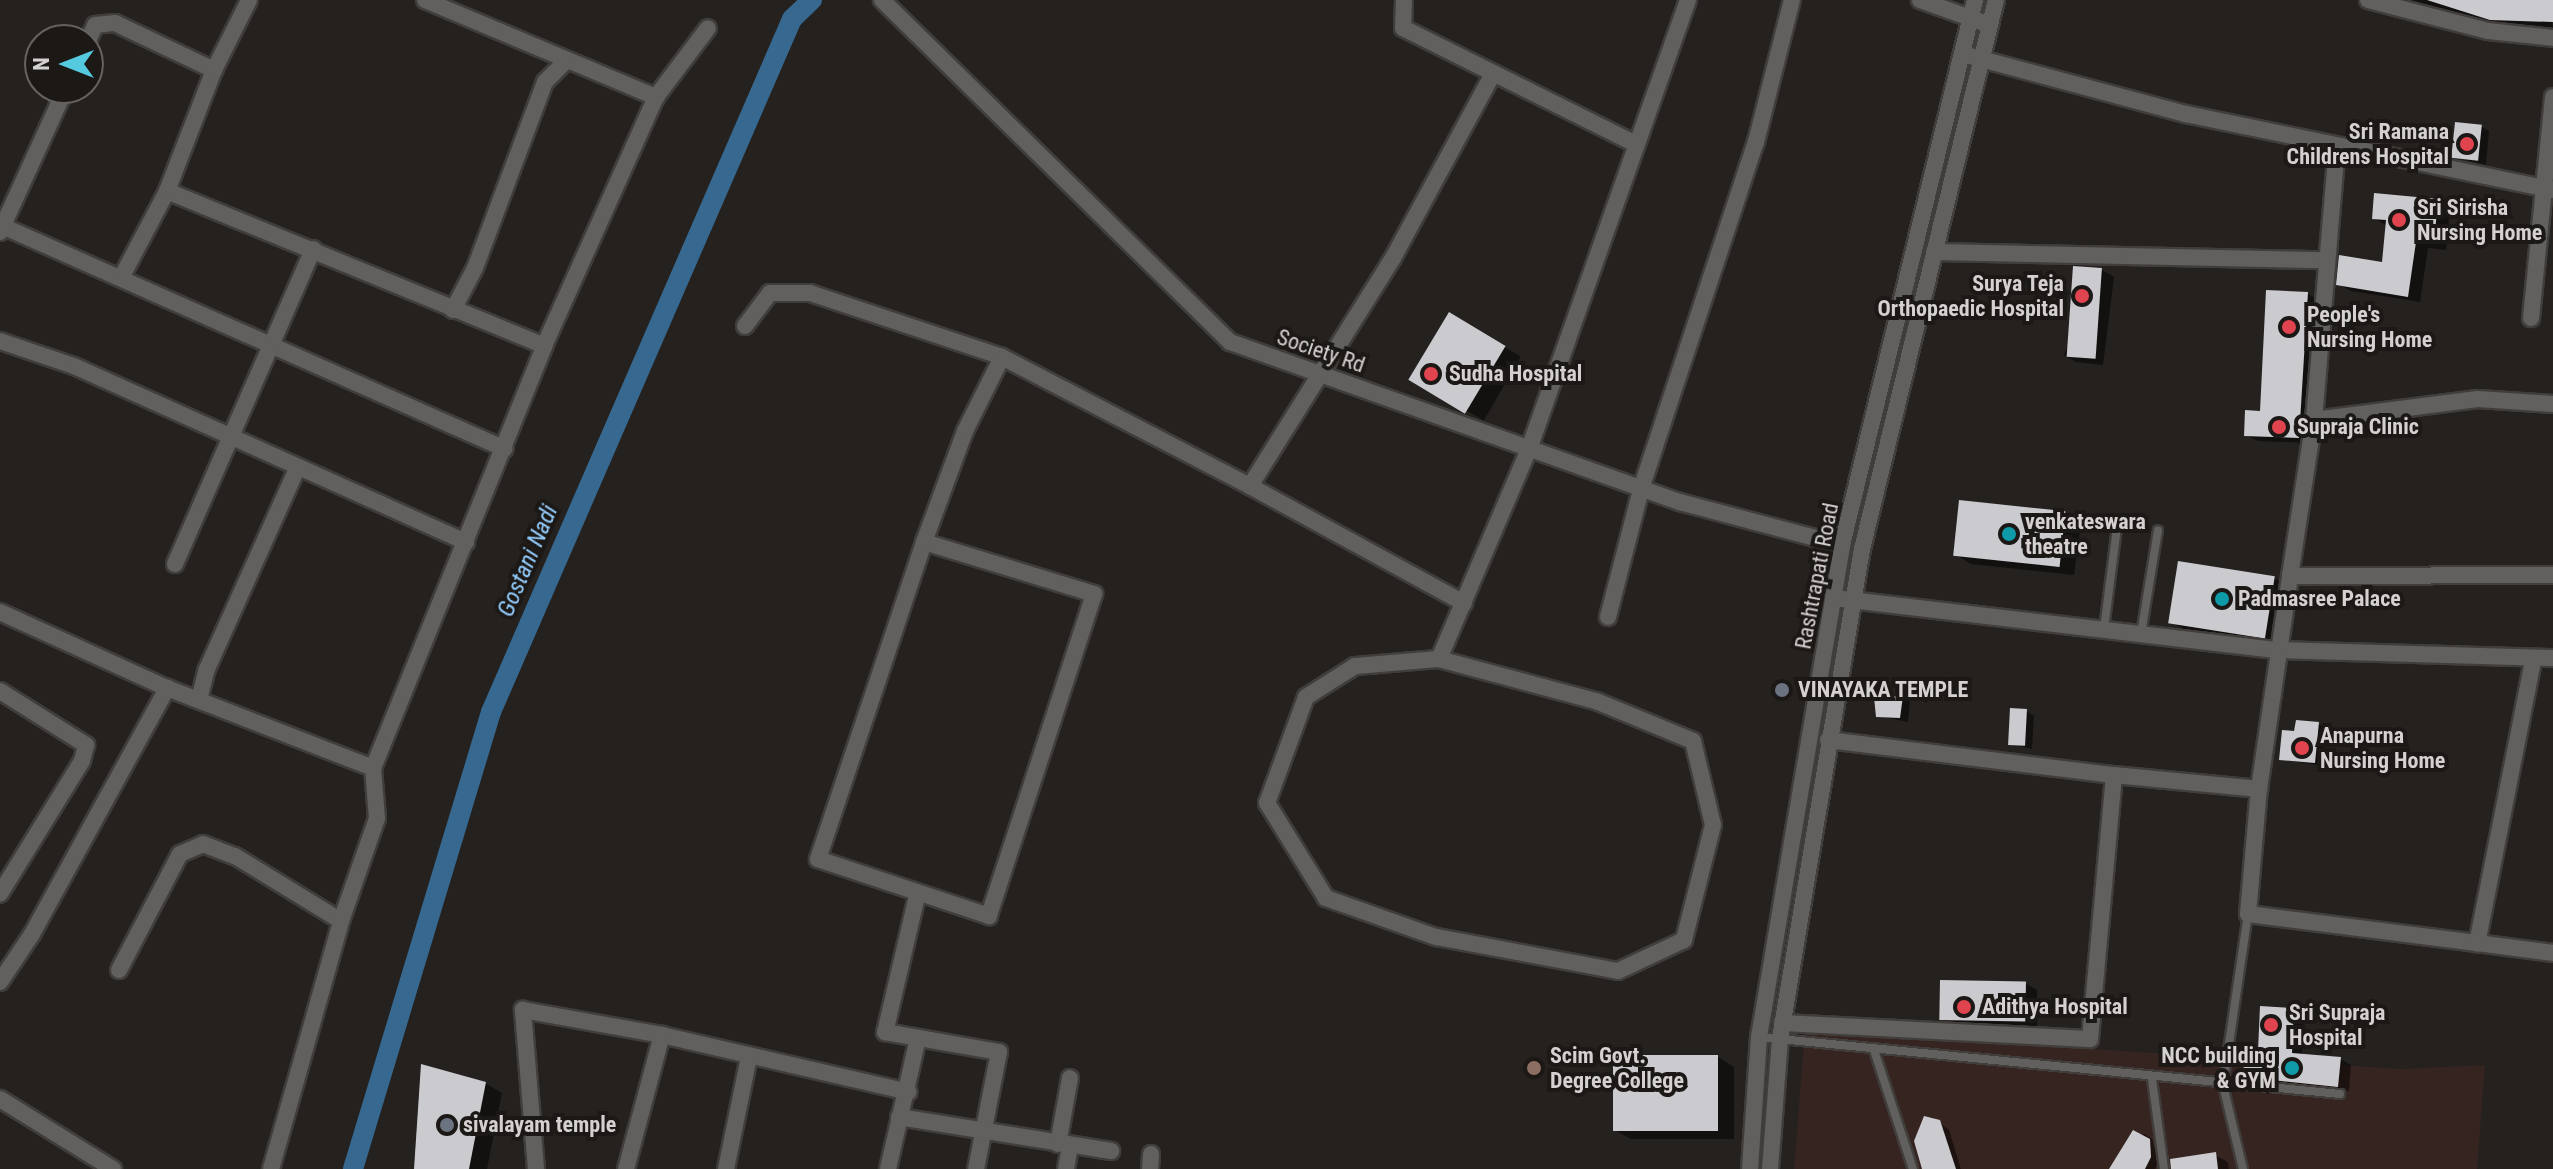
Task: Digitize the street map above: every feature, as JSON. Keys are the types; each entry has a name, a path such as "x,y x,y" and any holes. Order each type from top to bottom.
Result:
{"street":[{"path":"121,278 167,191 214,70 249,0"},
{"path":"425,0 565,62 656,97"},
{"name":"Society Rd","path":"882,0 1230,342 1641,489 1842,545"},
{"path":"1404,0 1403,28 1636,144"},
{"path":"1439,659 1529,449 1688,0"},
{"path":"1608,617 1641,489 1756,142 1792,0"},
{"path":"1920,0 1990,25"},
{"name":"Rashtrapati Road","path":"1750,1169 1759,1037 1842,545 1975,0"},
{"name":"Rashtrapati Road","path":"1770,1169 1781,1031 1853,601 1996,0"},
{"path":"2368,0 2488,31 2553,38"},
{"path":"104,24 115,23 214,70"},
{"path":"271,1169 341,921 377,818 373,768 505,449 544,346 656,97 708,28"},
{"path":"1963,54 2186,114 2548,189"},
{"path":"453,310 475,268 545,82 565,62"},
{"path":"1250,486 1317,373 1393,258 1493,74"},
{"path":"2531,318 2548,189 2553,97"},
{"path":"59,104 1,228 505,449"},
{"path":"2337,146 2314,420 2276,650 2248,914 2553,953"},
{"path":"167,191 544,346"},
{"path":"175,564 313,249"},
{"path":"1934,252 2327,260"},
{"path":"745,326 770,293 810,293 1002,357 1250,486 1464,603"},
{"path":"0,341 74,366 230,435 297,469 466,542"},
{"path":"924,542 1094,594 989,916 917,896 818,859 924,542 965,431 1002,357"},
{"path":"2314,420 2478,399 2553,404"},
{"path":"199,700 207,669 297,469"},
{"path":"2290,576 2553,575"},
{"path":"1833,598 2276,650 2469,653 2533,661 2553,658"},
{"path":"0,612 167,688 373,768"},
{"path":"1439,659 1596,701 1693,741 1713,825 1684,940 1618,971 1436,937 1326,898 1267,803 1306,697 1355,666 1439,659"},
{"path":"2477,943 2533,661"},
{"path":"0,982 32,934 167,688"},
{"path":"0,691 86,745 82,761 0,894"},
{"path":"1828,740 2114,775 2259,789"},
{"path":"1781,1031 2090,1039 2114,775"},
{"path":"119,970 180,854 203,844 235,856 341,921"},
{"path":"917,896 885,1032 999,1052 976,1169"},
{"path":"536,1169 523,1010 662,1035 908,1092"},
{"path":"626,1169 662,1035"},
{"path":"888,1169 918,1038"},
{"path":"726,1169 749,1057"},
{"path":"1066,1169 1064,1145 1070,1078"},
{"path":"0,1099 113,1169"},
{"path":"899,1117 1111,1151"}],"lane":[{"path":"2103,630 2117,527"},
{"path":"2141,635 2158,530"},
{"path":"2243,1169 2223,1085 2248,914"},
{"path":"1759,1037 1781,1031 1874,1050 2152,1079 2340,1094"},
{"path":"1874,1050 1913,1169"},
{"path":"2152,1079 2164,1169"}],"shaded area":[{"path":"1805,1030 2400,1069 2485,1065 2477,1169 1794,1169"}],"building":[{"path":"2427,0 2553,0 2553,22 2490,20"},
{"path":"2455,122 2482,125 2478,161 2451,158"},
{"path":"2374,193 2438,199 2434,244 2416,242 2408,297 2336,285 2339,255 2382,262 2386,220 2372,219"},
{"path":"2073,266 2102,268 2096,359 2067,357"},
{"path":"2266,290 2308,292 2299,438 2244,436 2245,410 2260,411"},
{"path":"1449,312 1506,346 1465,414 1408,380"},
{"name":"venkateswara theatre","path":"1959,500 2065,511 2060,567 1953,556"},
{"name":"Padmasree Palace","path":"2178,561 2275,576 2265,639 2168,623"},
{"path":"1903,696 1900,718 1876,717 1874,697"},
{"path":"2010,708 2027,709 2025,746 2008,745"},
{"path":"2296,720 2319,722 2315,763 2279,760 2282,730 2294,731"},
{"path":"1940,980 2026,982 2025,1021 1939,1020"},
{"name":"NCC building & GYM","path":"2260,1006 2294,1008 2292,1053 2341,1057 2338,1087 2243,1077 2245,1050 2258,1051"},
{"path":"1613,1055 1718,1055 1718,1131 1613,1131"},
{"name":"sivalayam temple","path":"421,1064 486,1082 469,1169 414,1169"},
{"path":"1924,1116 1940,1120 1956,1169 1922,1169 1914,1141"},
{"path":"2133,1130 2150,1139 2151,1157 2145,1169 2109,1169"},
{"path":"2216,1152 2218,1169 2171,1169 2170,1159"}],"waterway":[{"name":"Gostani Nadi","path":"353,1169 491,712 792,19 812,0"}],"place":[{"name":"Sri Ramana Childrens Hospital","path":"2467,144"},
{"name":"Sri Sirisha Nursing Home","path":"2399,220"},
{"name":"Surya Teja Orthopaedic Hospital","path":"2082,296"},
{"name":"People's Nursing Home","path":"2289,327"},
{"name":"Sudha Hospital","path":"1431,374"},
{"name":"Supraja Clinic","path":"2279,427"},
{"name":"venkateswara theatre","path":"2009,534"},
{"name":"Padmasree Palace","path":"2222,599"},
{"name":"VINAYAKA TEMPLE","path":"1782,690"},
{"name":"Anapurna Nursing Home","path":"2302,748"},
{"name":"Adithya Hospital","path":"1964,1007"},
{"name":"Sri Supraja Hospital","path":"2271,1025"},
{"name":"Scim Govt. Degree College","path":"1534,1068"},
{"name":"NCC building & GYM","path":"2292,1068"},
{"name":"sivalayam temple","path":"447,1125"}]}
